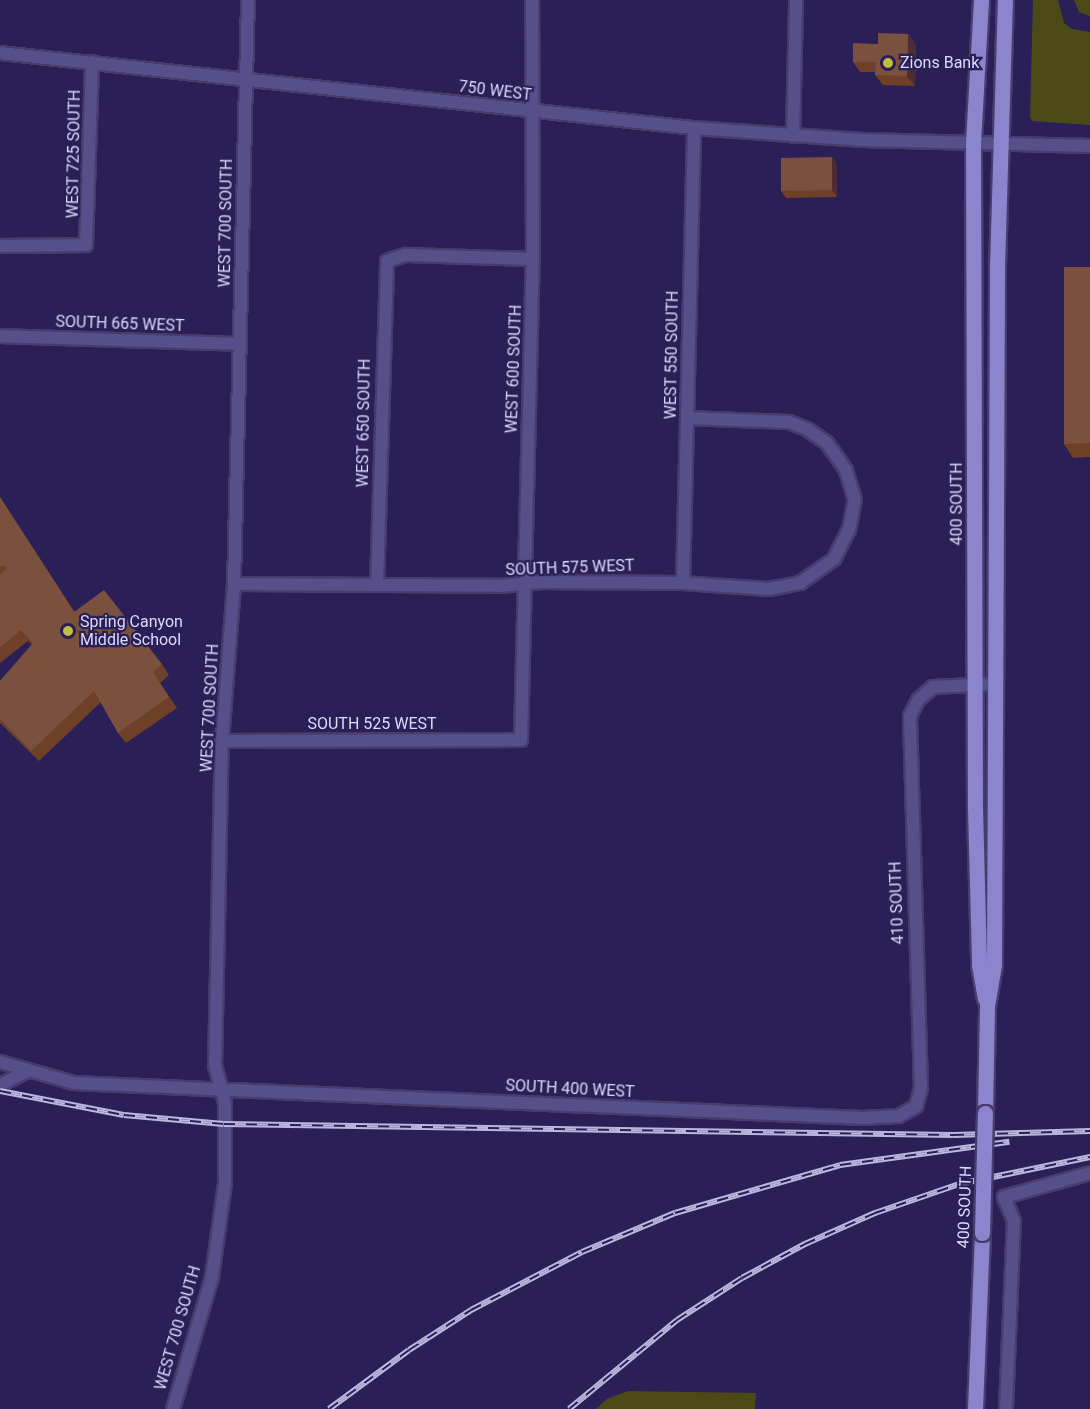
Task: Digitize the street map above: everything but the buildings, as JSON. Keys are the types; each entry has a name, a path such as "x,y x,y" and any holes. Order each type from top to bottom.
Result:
{"main road":[{"name":"400 SOUTH","path":"975,1409 987,1006 994,965 996,684 986,144 981,0"},
{"name":"400 SOUTH","path":"987,1006 978,947 976,685 986,144 1005,0"}],"street":[{"name":"WEST 700 SOUTH","path":"173,1409 212,1277 225,1183 225,1103 219,1090 215,1066 222,741 234,584 248,0"},
{"name":"WEST 600 SOUTH","path":"521,740 533,259 535,112 531,91 532,0"},
{"path":"793,136 796,0"},
{"name":"750 WEST","path":"0,53 245,77 535,112 694,128 793,136 1090,146"},
{"name":"WEST 725 SOUTH","path":"0,246 86,245 92,63"},
{"name":"WEST 550 SOUTH","path":"683,583 694,128"},
{"name":"WEST 650 SOUTH","path":"377,585 387,261 406,255 533,259"},
{"name":"SOUTH 665 WEST","path":"0,336 239,344"},
{"name":"SOUTH 575 WEST","path":"234,584 683,583 769,589 804,582 839,552 849,530 855,500 840,459 823,440 802,426 687,418"},
{"path":"976,685 996,684"},
{"name":"410 SOUTH","path":"916,1106 921,1088 908,732 918,700 933,687 976,685"},
{"name":"SOUTH 525 WEST","path":"222,741 521,740"},
{"name":"SOUTH 400 WEST","path":"0,1062 27,1072 74,1083 219,1090 862,1118 899,1116 916,1106"},
{"path":"0,1084 27,1072"},
{"path":"1006,1409 1014,1221 1004,1197 1090,1173"}],"shaded area":[{"path":"1033,0 1058,0 1064,23 1072,29 1090,32 1090,125 1032,121 1030,117"},
{"path":"1074,0 1090,0 1090,16 1079,12"},
{"path":"628,1391 756,1393 755,1409 596,1409 607,1399"}],"railway":[{"path":"0,1091 124,1115 224,1124 953,1135 1090,1131"},
{"path":"329,1409 409,1350 471,1310 582,1252 675,1213 840,1165 1009,1142"},
{"path":"569,1409 677,1320 742,1278 805,1244 875,1213 959,1184 1090,1157"}],"place":[{"name":"Zions Bank","path":"888,63"},
{"name":"Spring Canyon Middle School","path":"68,631"}]}
